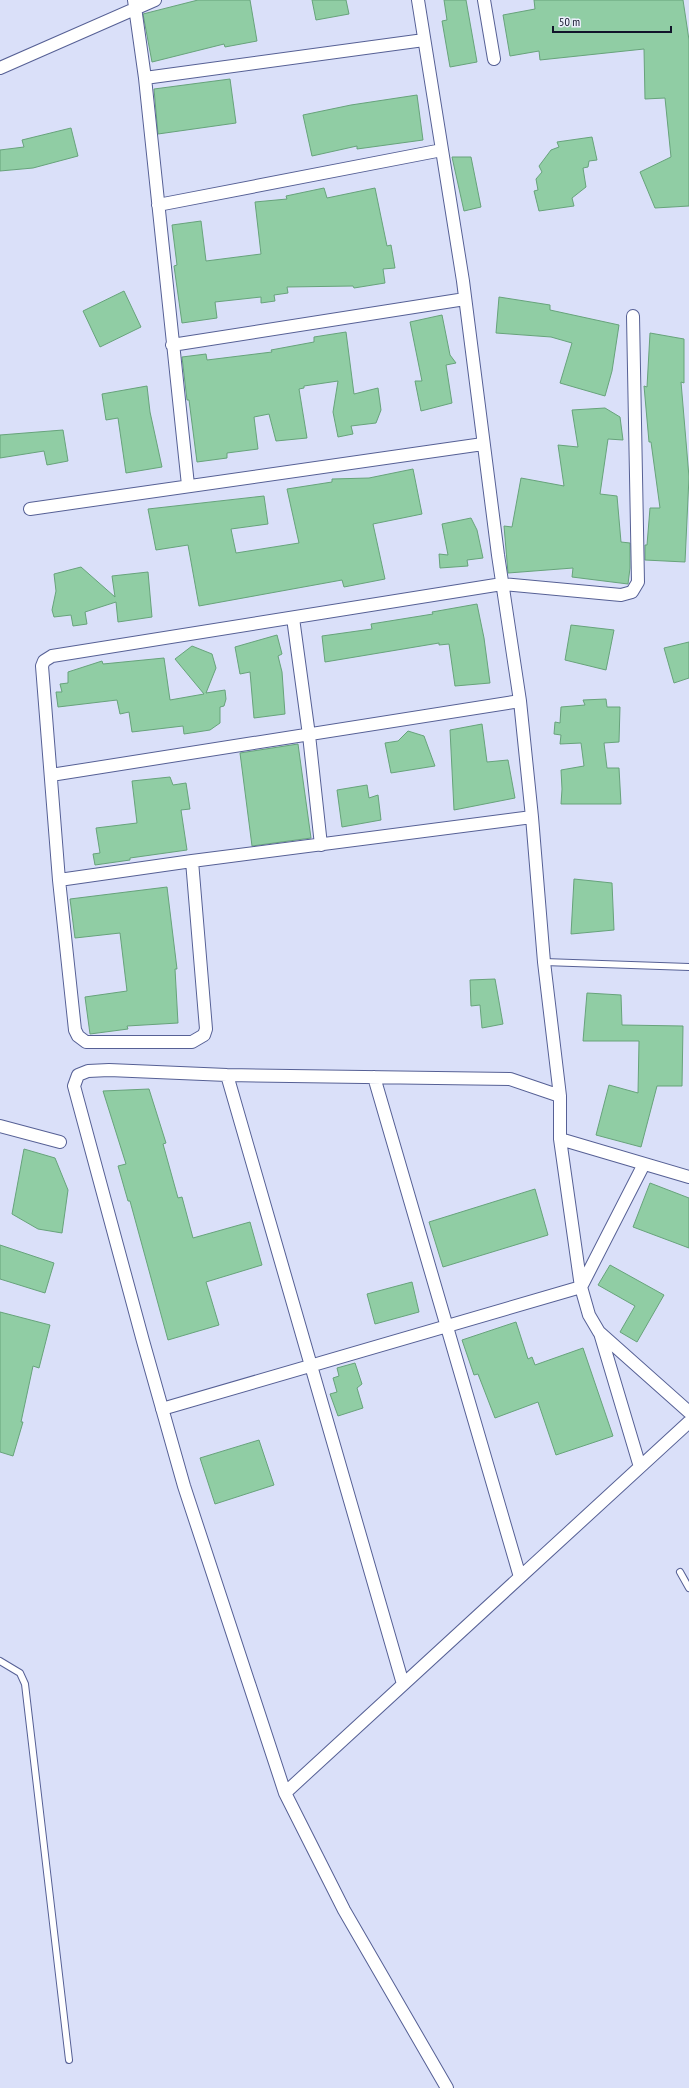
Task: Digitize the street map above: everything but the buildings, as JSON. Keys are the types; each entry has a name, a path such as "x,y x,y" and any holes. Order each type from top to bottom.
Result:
{"street":[{"path":"0,68 134,4 155,0"},
{"path":"418,0 465,299 502,584 520,701 532,818 544,962 560,1096 560,1139 581,1287 589,1315 599,1332 640,1467"},
{"path":"484,0 494,58"},
{"path":"134,4 145,78 172,346 188,485"},
{"path":"145,78 424,40"},
{"path":"158,205 442,150"},
{"path":"172,346 465,299"},
{"path":"192,860 206,1029 204,1035 192,1042 86,1042 78,1036 75,1030 58,880 42,666 48,658 502,584 621,595 628,594 636,588 638,582 633,316"},
{"path":"30,509 188,485 483,444"},
{"path":"293,618 309,735 321,846"},
{"path":"51,775 520,701"},
{"path":"58,880 192,860 321,846 532,818"},
{"path":"447,2088 344,1910 285,1793 184,1486 74,1086 78,1075 88,1071 227,1075 510,1079 560,1096"},
{"path":"227,1075 403,1684"},
{"path":"374,1077 520,1577"},
{"path":"0,1126 60,1142"},
{"path":"560,1139 689,1177"},
{"path":"162,1409 581,1287 644,1164"},
{"path":"599,1332 689,1412"},
{"path":"285,1793 689,1422"}],"lane":[{"path":"544,962 689,967"},
{"path":"680,1572 689,1588"},
{"path":"0,1661 20,1673 24,1684 69,2060"}]}
